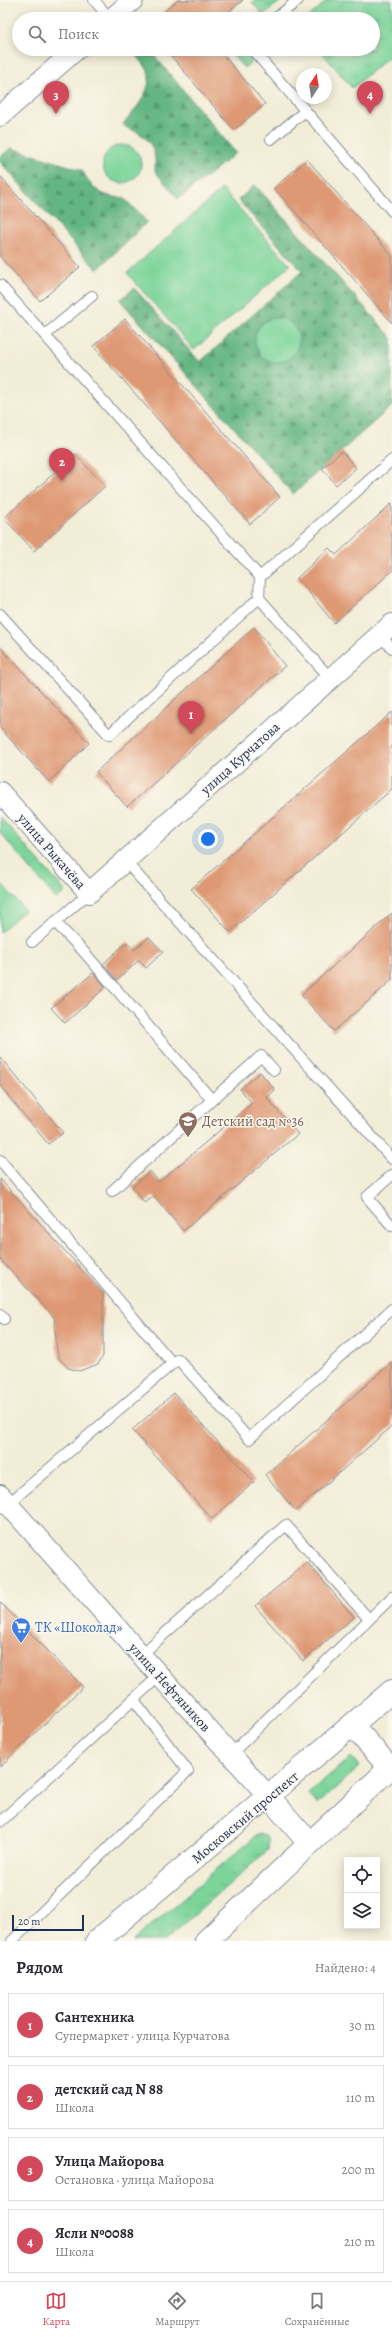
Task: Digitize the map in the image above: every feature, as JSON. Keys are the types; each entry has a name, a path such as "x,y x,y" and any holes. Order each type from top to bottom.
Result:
{"main road":[{"name":"Московский проспект","path":"97,1941 269,1798 392,1691"},
{"path":"206,1941 391,1767 353,1726"},
{"name":"улица Нефтяников","path":"269,1798 309,1844"}],"street":[{"path":"119,12 133,0"},
{"path":"0,116 69,56"},
{"name":"улица Курчатова","path":"89,893 330,678 388,635"},
{"name":"улица Рыкачёва","path":"0,792 89,893"},
{"name":"улица Нефтяников","path":"4,1499 140,1656 231,1754 269,1798"}],"lane":[{"path":"94,0 105,12"},
{"path":"283,12 298,0"},
{"path":"258,56 304,112 392,211"},
{"path":"271,139 304,112"},
{"path":"0,285 260,577 259,598 330,678"},
{"path":"45,335 92,296"},
{"path":"260,577 392,460"},
{"path":"0,614 109,735 259,598"},
{"path":"124,861 392,1159"},
{"path":"32,942 89,893"},
{"path":"55,922 84,952 212,1100"},
{"path":"112,1192 261,1056 274,1070"},
{"path":"0,1160 173,1364"},
{"path":"392,1175 367,1197 392,1226"},
{"path":"4,1499 178,1359 249,1439 392,1309"},
{"path":"140,1656 286,1525 368,1618"},
{"path":"231,1754 368,1618 392,1597"},
{"path":"0,1822 159,1676"},
{"path":"12,1941 188,1771 134,1700"}],"green space":[{"path":"254,0 282,0 267,12 260,12 252,2"},
{"path":"328,0 392,0 392,54 352,88 325,56 380,56 380,12 314,12"},
{"path":"137,56 155,56 236,153 178,199 155,171 155,160 151,145 139,133 123,124 138,106 149,83 147,69"},
{"path":"233,56 247,56 252,61 244,68"},
{"path":"118,145 126,145 136,150 140,157 140,171 136,178 126,183 118,183 108,178 106,175 103,168 103,160 108,150 111,148"},
{"path":"11,148 82,170 90,183 98,191 109,196 124,198 147,222 97,270 0,162 0,157"},
{"path":"255,185 392,338 392,406 293,494 120,300 134,288 200,362 302,271 238,200","holes":["288,321 297,329 291,357 275,362 262,357 256,332 262,323"]},
{"path":"222,189 290,265 194,350 127,273"},
{"path":"273,318 281,318 293,324 299,336 299,344 293,356 281,362 273,362 261,356 255,344 255,336 261,324"},
{"path":"0,817 66,892 56,899 0,833"},
{"path":"0,882 25,910 0,932"},
{"path":"351,1757 360,1767 317,1804 308,1793"},
{"path":"261,1834 266,1835 269,1840 268,1850 165,1941 133,1941 255,1836"}],"building":[{"path":"178,0 243,0 228,12 163,12"},
{"path":"171,56 224,56 265,104 234,130"},
{"path":"307,159 392,256 392,323 274,188"},
{"path":"0,176 80,267 40,301 0,257"},
{"path":"125,319 280,497 250,524 93,346"},
{"path":"342,451 356,468 336,485 322,468"},
{"path":"75,454 105,486 34,551 4,518"},
{"path":"392,503 392,571 334,623 297,578 329,548 336,555"},
{"path":"254,627 285,666 127,807 96,772"},
{"path":"0,647 89,743 49,782 0,728"},
{"path":"392,712 392,789 230,932 191,889"},
{"path":"392,913 392,980 334,1031 301,995"},
{"path":"149,937 163,952 146,968 139,960 117,980 103,964 127,942 134,950"},
{"path":"93,973 106,987 65,1023 51,1008"},
{"path":"0,1057 63,1133 48,1144 0,1086"},
{"path":"260,1072 275,1090 267,1098 298,1134 183,1231 154,1196 145,1203 132,1187 150,1171 159,1182 252,1103 240,1089"},
{"path":"0,1179 103,1293 103,1356 98,1364 79,1371 68,1368 59,1358 54,1317 0,1259"},
{"path":"392,1362 392,1426 296,1511 265,1475"},
{"path":"174,1393 254,1482 212,1519 132,1430"},
{"path":"307,1562 354,1617 303,1661 255,1606"},
{"name":"ТК «Шоколад»","path":"0,1602 83,1687 0,1767"}],"place":[{"name":"Улица Майорова","path":"56,114"},
{"name":"Ясли №0088","path":"370,114"},
{"name":"детский сад N 88","path":"62,481"},
{"name":"Сантехника","path":"191,734"},
{"name":"Детский сад №36","path":"188,1138"},
{"name":"ТК «Шоколад»","path":"21,1644"}]}
